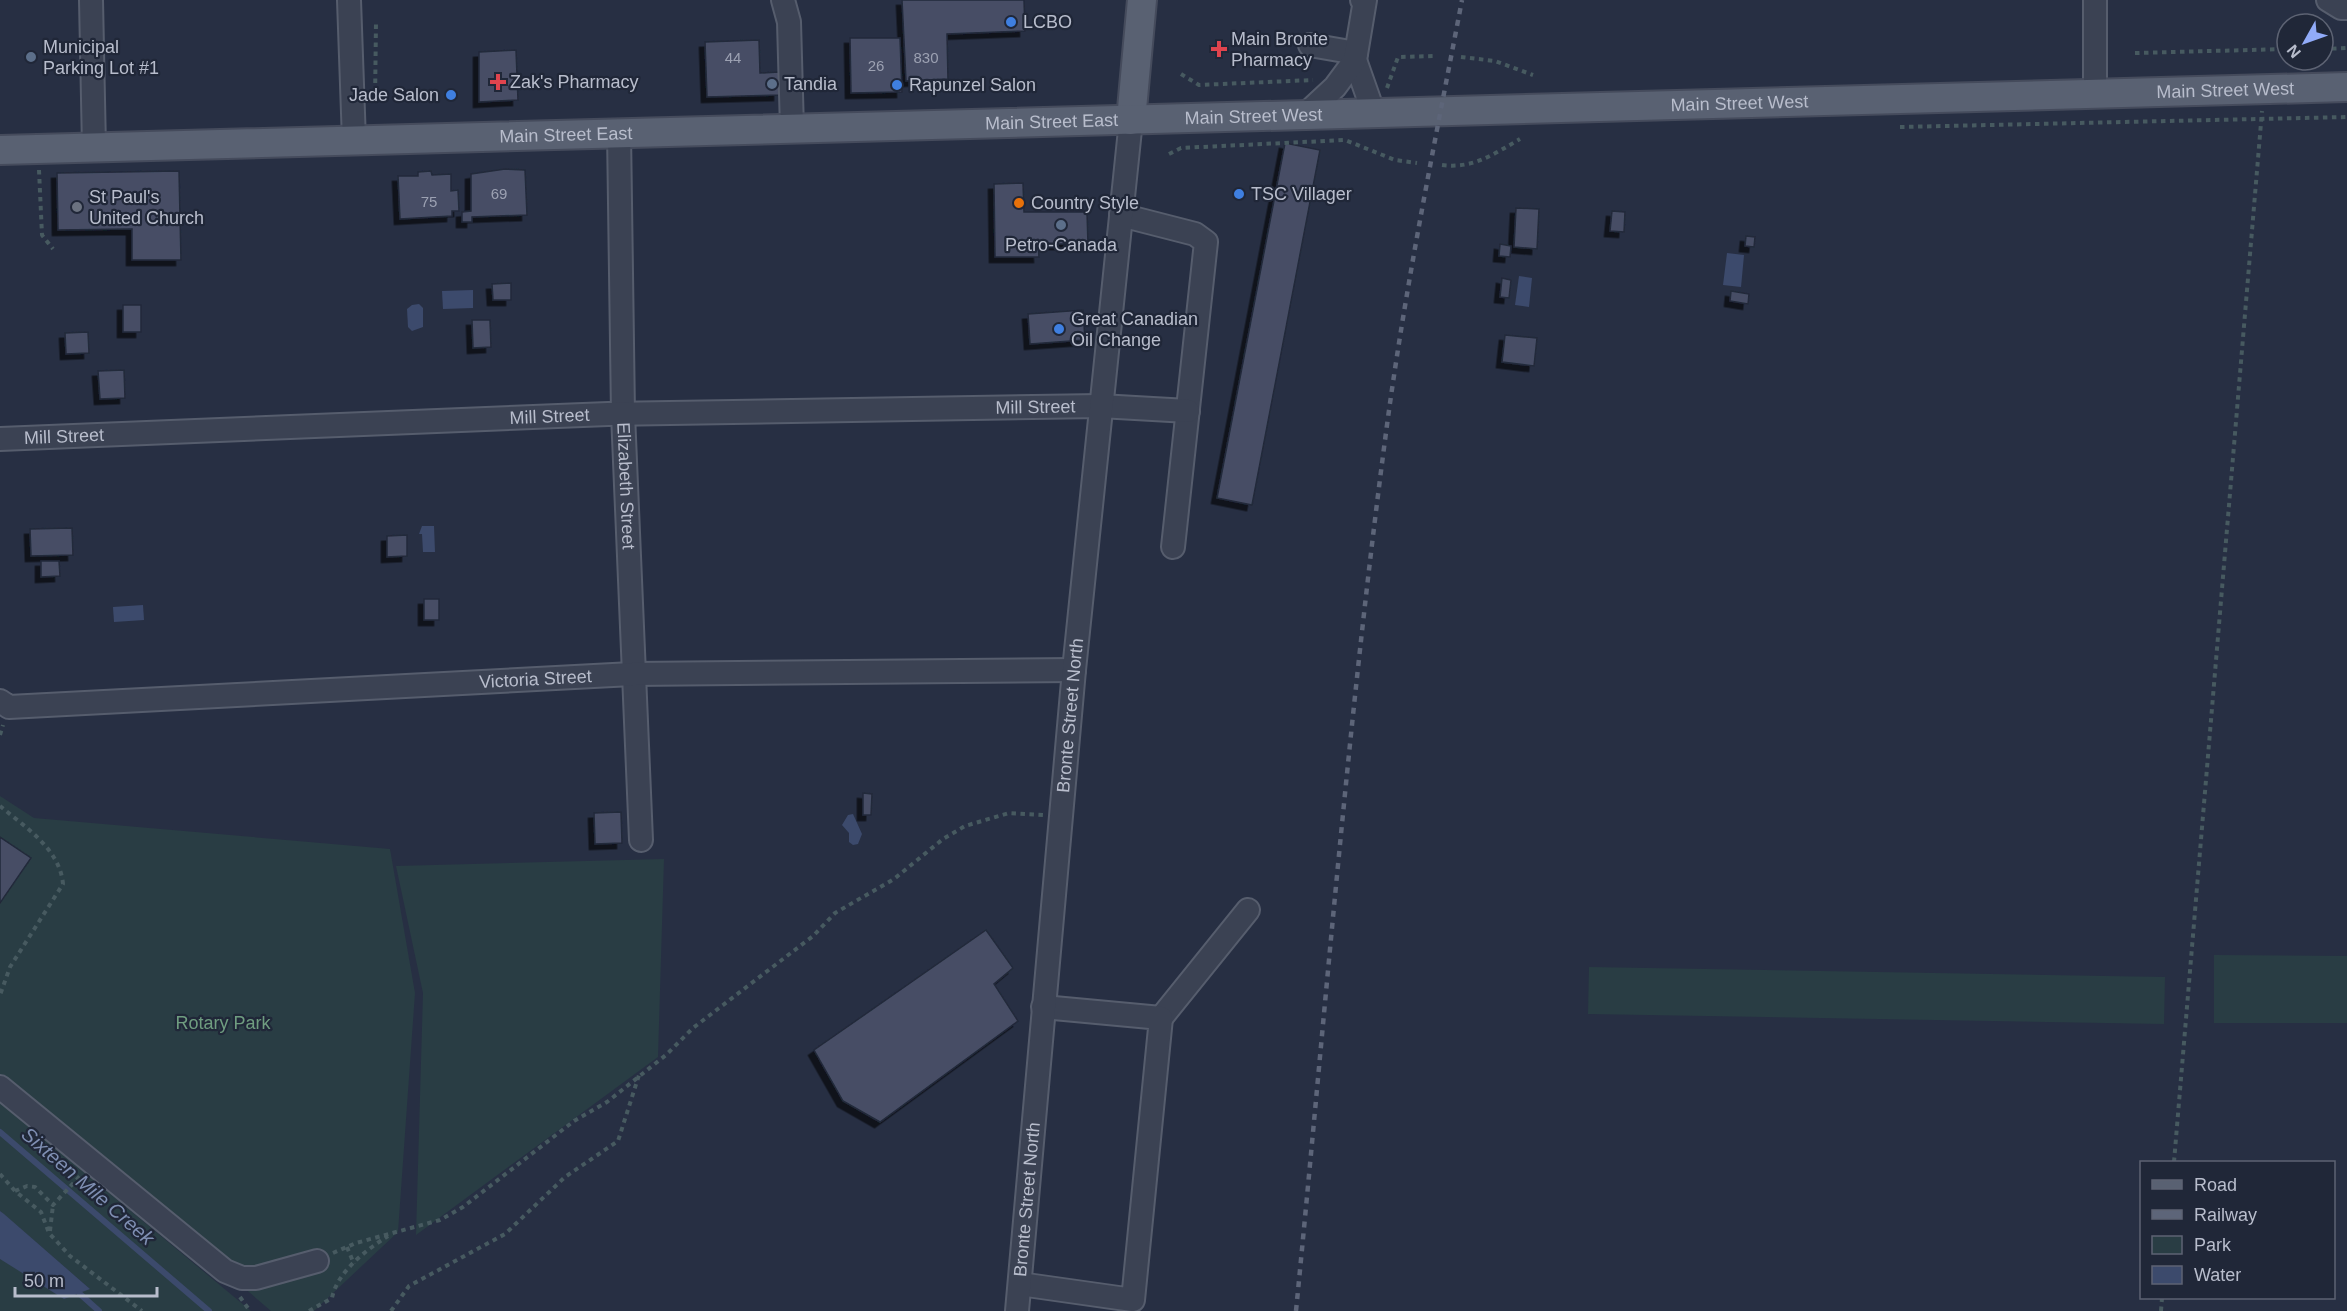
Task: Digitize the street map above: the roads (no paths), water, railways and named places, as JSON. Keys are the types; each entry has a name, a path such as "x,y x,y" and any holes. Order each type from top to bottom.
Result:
{"main road":[{"path":"1131,120 1142,0"},
{"name":"Main Street West","path":"1131,120 1377,111 2347,87"},
{"name":"Main Street East","path":"0,150 1131,120"}],"street":[{"path":"91,0 94,148"},
{"path":"349,0 354,141"},
{"path":"783,0 789,22 792,129"},
{"path":"1307,113 1354,68 1365,0 1362,0"},
{"path":"2095,0 2095,94"},
{"path":"2328,0 2342,8 2347,8"},
{"path":"1310,45 1354,68 1377,111"},
{"name":"Bronte Street North","path":"1017,1311 1074,670 1131,120"},
{"name":"Elizabeth Street","path":"619,132 623,414 632,674 641,840"},
{"path":"1121,215 1195,234 1206,242 1173,547"},
{"name":"Mill Street","path":"0,439 623,414 1100,406 1188,411"},
{"name":"Victoria Street","path":"2,712 9,707 632,674 1074,670"},
{"path":"1020,1284 1133,1305 1161,1018 1248,910"},
{"path":"1043,1007 1161,1018"},
{"path":"0,1087 225,1271 242,1278 256,1278 316,1261"}],"water":[{"path":"1727,253 1744,255 1741,287 1723,285"},
{"path":"1519,276 1532,278 1529,307 1515,305"},
{"path":"473,290 473,308 443,309 442,291"},
{"path":"419,304 423,308 423,327 412,331 408,327 407,309"},
{"path":"422,526 434,526 435,552 423,552 422,534 419,534"},
{"path":"143,605 144,620 114,622 113,607"},
{"path":"853,814 862,834 858,844 853,845 849,842 849,833 842,825 848,815"},
{"path":"0,1211 90,1289 64,1299 0,1259"}],"waterway":[{"name":"Sixteen Mile Creek","path":"0,1132 209,1311"},
{"path":"80,1294 99,1311"}],"railway":[{"path":"1296,1311 1360,646 1373,535 1387,425 1412,265 1462,0"}],"place":[{"name":"LCBO","path":"1011,22"},
{"name":"Main Bronte Pharmacy","path":"1219,49"},
{"name":"Municipal Parking Lot #1","path":"31,57"},
{"name":"Zak's Pharmacy","path":"498,82"},
{"name":"Tandia","path":"772,84"},
{"name":"Rapunzel Salon","path":"897,85"},
{"name":"Jade Salon","path":"451,95"},
{"name":"TSC Villager","path":"1239,194"},
{"name":"Country Style","path":"1019,203"},
{"name":"St Paul's United Church","path":"77,207"},
{"name":"Petro-Canada","path":"1061,225"},
{"name":"Great Canadian Oil Change","path":"1059,329"}],"park label":[{"name":"Rotary Park","path":"223,1023"}]}
